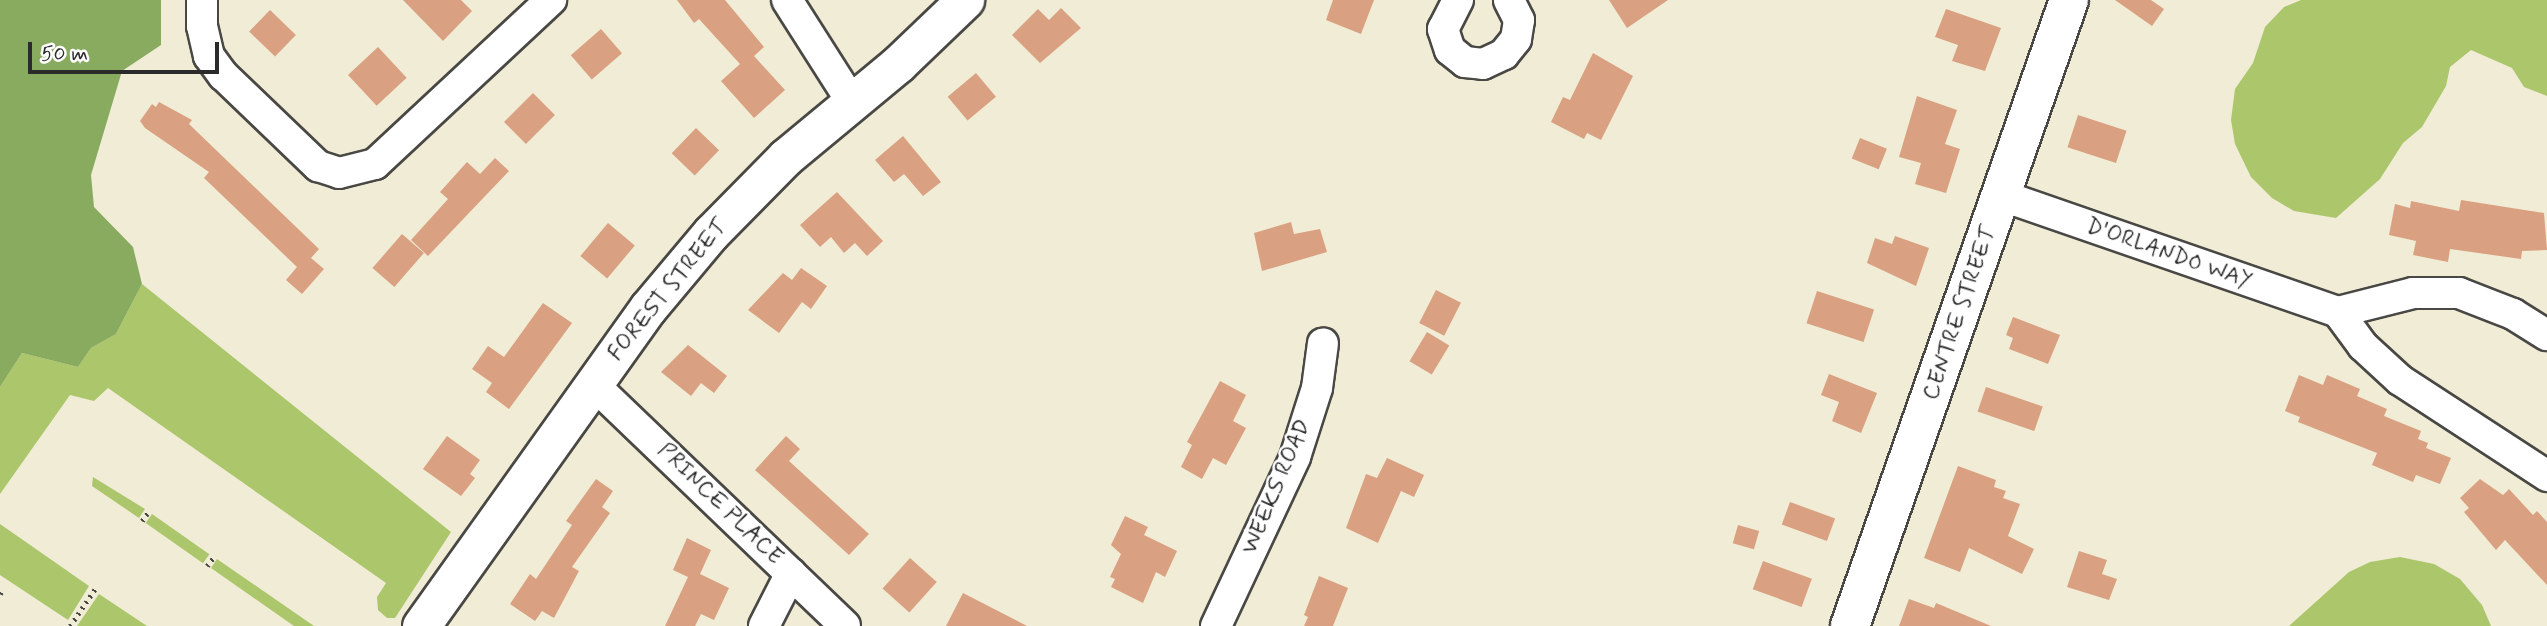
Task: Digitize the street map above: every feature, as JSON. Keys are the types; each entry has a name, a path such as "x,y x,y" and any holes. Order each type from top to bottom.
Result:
{"main road":[{"name":"CENTRE STREET","path":"1850,626 2069,0"}],"street":[{"path":"202,0 202,26 209,56 216,66 318,166 339,173 375,164 551,0"},
{"path":"787,0 852,102"},
{"name":"FOREST STREET","path":"422,626 648,308 712,233 786,157 852,102 965,0"},
{"path":"1458,0 1443,29 1450,50 1465,62 1483,64 1504,54 1516,39 1519,20 1509,0"},
{"name":"D'ORLANDO WAY","path":"2000,195 2338,312"},
{"path":"2547,335 2513,314 2459,293 2413,293 2338,312 2363,346 2400,380 2547,476"},
{"name":"WEEKS ROAD","path":"1216,626 1295,457 1317,388 1323,343"},
{"name":"PRINCE PLACE","path":"593,384 845,626"},
{"path":"764,626 791,573"}],"path":[{"path":"142,521 149,511"},
{"path":"208,566 214,556"},
{"path":"70,626 97,586"}],"green space":[{"path":"0,0 161,0 161,45 122,71 91,175 94,207 133,247 142,284 116,334 91,348 78,367 22,353 0,387"},
{"path":"2301,0 2547,0 2547,96 2524,87 2512,68 2471,50 2450,67 2446,86 2422,127 2403,143 2380,179 2336,218 2294,211 2272,198 2251,177 2235,144 2231,120 2235,89 2253,63 2265,27 2284,7"},
{"path":"142,284 451,532 395,618 387,618 378,610 377,597 386,583 108,388 94,401 70,395 0,494 0,387 22,353 78,367 91,348 116,334"},
{"path":"93,477 145,509 139,518 92,486"},
{"path":"152,514 209,554 203,563 146,523"},
{"path":"0,524 89,586 68,620 0,575"},
{"path":"2400,557 2434,564 2460,579 2482,605 2491,626 2289,626 2349,572 2370,562"},
{"path":"217,559 314,626 294,626 211,568"},
{"path":"99,594 147,626 77,626"}],"building":[{"path":"403,0 461,0 472,11 443,41"},
{"path":"677,0 725,0 764,47 754,56 785,90 754,118 721,81 740,64 699,19 694,23"},
{"path":"1333,0 1374,0 1361,34 1326,20"},
{"path":"1609,0 1668,0 1627,28"},
{"path":"2115,0 2151,0 2164,9 2152,26"},
{"path":"1061,8 1081,28 1040,63 1012,35 1038,9 1049,20"},
{"path":"1946,9 2001,28 1985,71 1952,61 1958,45 1935,37"},
{"path":"270,10 296,35 275,57 249,32"},
{"path":"601,29 622,53 592,79 571,55"},
{"path":"378,47 407,78 377,106 348,75"},
{"path":"1593,53 1633,76 1601,140 1587,133 1584,139 1551,122 1563,97 1570,100"},
{"path":"976,73 996,97 968,121 948,97"},
{"path":"533,93 555,115 526,144 504,122"},
{"path":"1917,96 1957,110 1945,144 1960,149 1946,193 1915,184 1921,163 1899,157"},
{"path":"159,102 192,120 189,124 319,249 311,258 324,269 302,294 286,280 297,267 204,178 209,172 145,128 140,121 152,104 156,107"},
{"path":"2078,115 2127,131 2116,163 2067,147"},
{"path":"696,128 719,150 695,175 672,153"},
{"path":"903,136 941,182 923,196 904,174 894,182 875,160"},
{"path":"1860,138 1887,149 1879,169 1852,158"},
{"path":"495,158 509,171 428,256 411,240 448,199 440,192 467,162 480,174"},
{"path":"837,192 883,241 867,256 855,243 844,253 831,237 820,247 800,225"},
{"path":"2461,200 2544,213 2547,250 2522,251 2521,259 2450,249 2448,262 2413,255 2416,241 2389,235 2395,204 2410,208 2411,201 2459,211"},
{"path":"1291,222 1294,234 1320,229 1327,252 1262,271 1254,233"},
{"path":"608,223 635,245 607,278 580,256"},
{"path":"402,234 424,253 394,287 372,268"},
{"path":"1895,236 1929,248 1916,286 1867,263 1875,238 1892,244"},
{"path":"801,268 827,286 811,309 802,302 779,333 748,310 783,273 792,280"},
{"path":"1436,290 1461,303 1444,336 1419,323"},
{"path":"1817,291 1874,310 1864,342 1806,323"},
{"path":"543,303 572,323 509,409 486,392 492,383 472,369 488,346 504,357"},
{"path":"2013,317 2060,335 2048,364 2009,349 2013,338 2006,335"},
{"path":"1427,332 1449,345 1432,375 1409,361"},
{"path":"688,345 727,376 714,393 701,383 691,396 661,372"},
{"path":"1829,374 1877,393 1861,433 1832,421 1839,402 1821,395"},
{"path":"2299,375 2323,385 2327,375 2360,389 2357,396 2387,409 2384,416 2421,431 2418,439 2428,443 2426,448 2451,458 2440,484 2416,475 2413,482 2372,465 2377,453 2298,422 2300,417 2285,411"},
{"path":"1220,381 1246,395 1233,421 1246,428 1226,465 1213,458 1202,479 1181,467 1192,445 1187,442"},
{"path":"1986,387 2043,407 2034,431 1978,412"},
{"path":"447,436 480,460 470,474 475,478 461,496 423,469"},
{"path":"786,436 800,449 789,461 869,534 849,555 755,470"},
{"path":"1387,458 1424,475 1414,497 1401,491 1378,543 1346,528 1366,474 1377,478"},
{"path":"1958,466 1996,480 1994,487 2006,491 2003,498 2020,504 2008,536 2034,549 2022,574 1969,548 1960,572 1924,558"},
{"path":"596,479 613,491 602,507 610,513 572,567 579,571 554,618 542,611 535,621 510,604 530,574 536,579 572,525 566,521"},
{"path":"2480,479 2503,495 2509,489 2533,515 2537,511 2547,522 2547,585 2505,540 2496,550 2464,512 2469,508 2460,498"},
{"path":"1790,502 1835,518 1827,541 1782,525"},
{"path":"1125,516 1148,527 1144,535 1177,551 1165,577 1156,572 1143,603 1111,587 1115,579 1110,577 1121,554 1111,545"},
{"path":"1738,525 1759,531 1754,549 1733,543"},
{"path":"687,538 711,550 700,574 729,588 714,620 701,614 695,626 665,626 688,577 673,570"},
{"path":"2079,551 2107,560 2102,574 2117,579 2109,600 2067,587"},
{"path":"910,558 937,582 909,613 883,588"},
{"path":"1763,561 1812,579 1802,607 1753,589"},
{"path":"1319,576 1348,588 1333,626 1304,626 1308,617 1304,615"},
{"path":"963,593 1027,626 946,626"},
{"path":"1909,599 1934,608 1936,603 1991,626 1899,626"}]}
